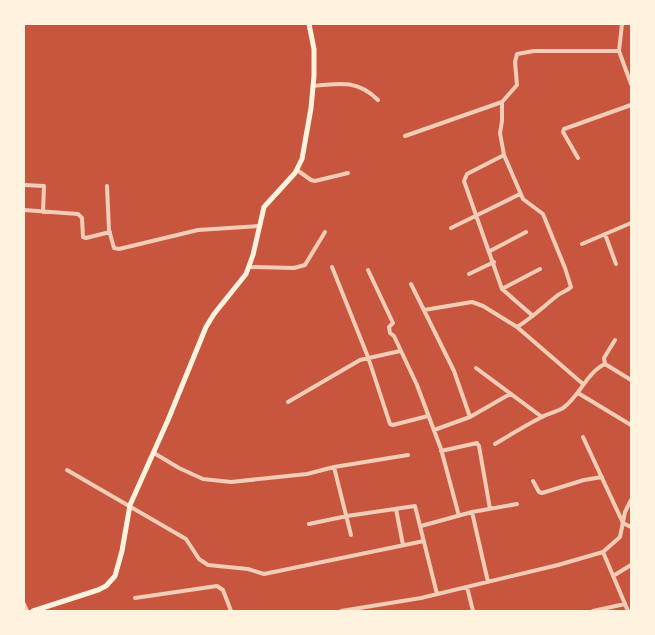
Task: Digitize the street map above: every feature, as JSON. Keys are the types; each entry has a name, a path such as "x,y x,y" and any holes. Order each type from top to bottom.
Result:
{"main road":[{"path":"33,611 98,590 115,576 130,505 154,453 206,327 222,302 250,267 264,207 286,185 297,170 302,159 313,86 314,49 309,24"}],"street":[{"path":"622,24 619,51 631,84"},
{"path":"405,136 502,102 517,85 515,62 517,54 534,51 619,51"},
{"path":"313,86 354,84 366,89 378,100"},
{"path":"502,102 500,133 504,155 520,194 543,214 566,268 571,287 560,293 517,327"},
{"path":"578,158 563,132 564,129 631,105"},
{"path":"504,155 467,174 464,180 502,289 533,316"},
{"path":"297,170 315,181 348,173"},
{"path":"24,185 44,186 42,212"},
{"path":"107,186 110,232 114,248 119,249 198,230 259,226"},
{"path":"451,228 520,194"},
{"path":"24,210 80,215 83,238 110,232"},
{"path":"582,244 631,223"},
{"path":"250,267 294,268 305,265 325,232"},
{"path":"490,251 526,232"},
{"path":"605,234 616,264"},
{"path":"469,274 494,262"},
{"path":"332,267 368,357 390,424 393,426 428,416"},
{"path":"502,289 540,269"},
{"path":"368,270 393,323 389,329 417,385 442,451 459,516"},
{"path":"411,284 454,371 470,417"},
{"path":"424,310 472,302 483,306 517,327 583,384"},
{"path":"615,340 604,358 605,364 631,380"},
{"path":"288,402 360,360 400,351"},
{"path":"495,444 542,417 563,408 578,393 597,368 605,364"},
{"path":"476,368 542,417"},
{"path":"578,393 631,425"},
{"path":"434,430 470,417 510,394"},
{"path":"583,437 623,522 631,527"},
{"path":"442,451 477,442 490,509"},
{"path":"154,453 179,468 203,479 231,482 307,474 334,467 408,456"},
{"path":"334,467 351,535"},
{"path":"67,470 186,539 199,559 208,565 248,569 264,574 424,541"},
{"path":"533,481 539,492 542,493 584,480 602,477"},
{"path":"342,611 392,604 437,594 558,565 603,552 620,537 625,512 631,500"},
{"path":"420,526 472,512 518,504"},
{"path":"309,524 347,516 415,506 437,594"},
{"path":"396,509 403,545"},
{"path":"472,512 488,582"},
{"path":"603,552 626,608"},
{"path":"613,576 631,565"},
{"path":"135,598 217,586 222,590 231,611"},
{"path":"467,587 472,611"},
{"path":"24,604 27,611"},
{"path":"593,611 626,608 631,605"}]}
